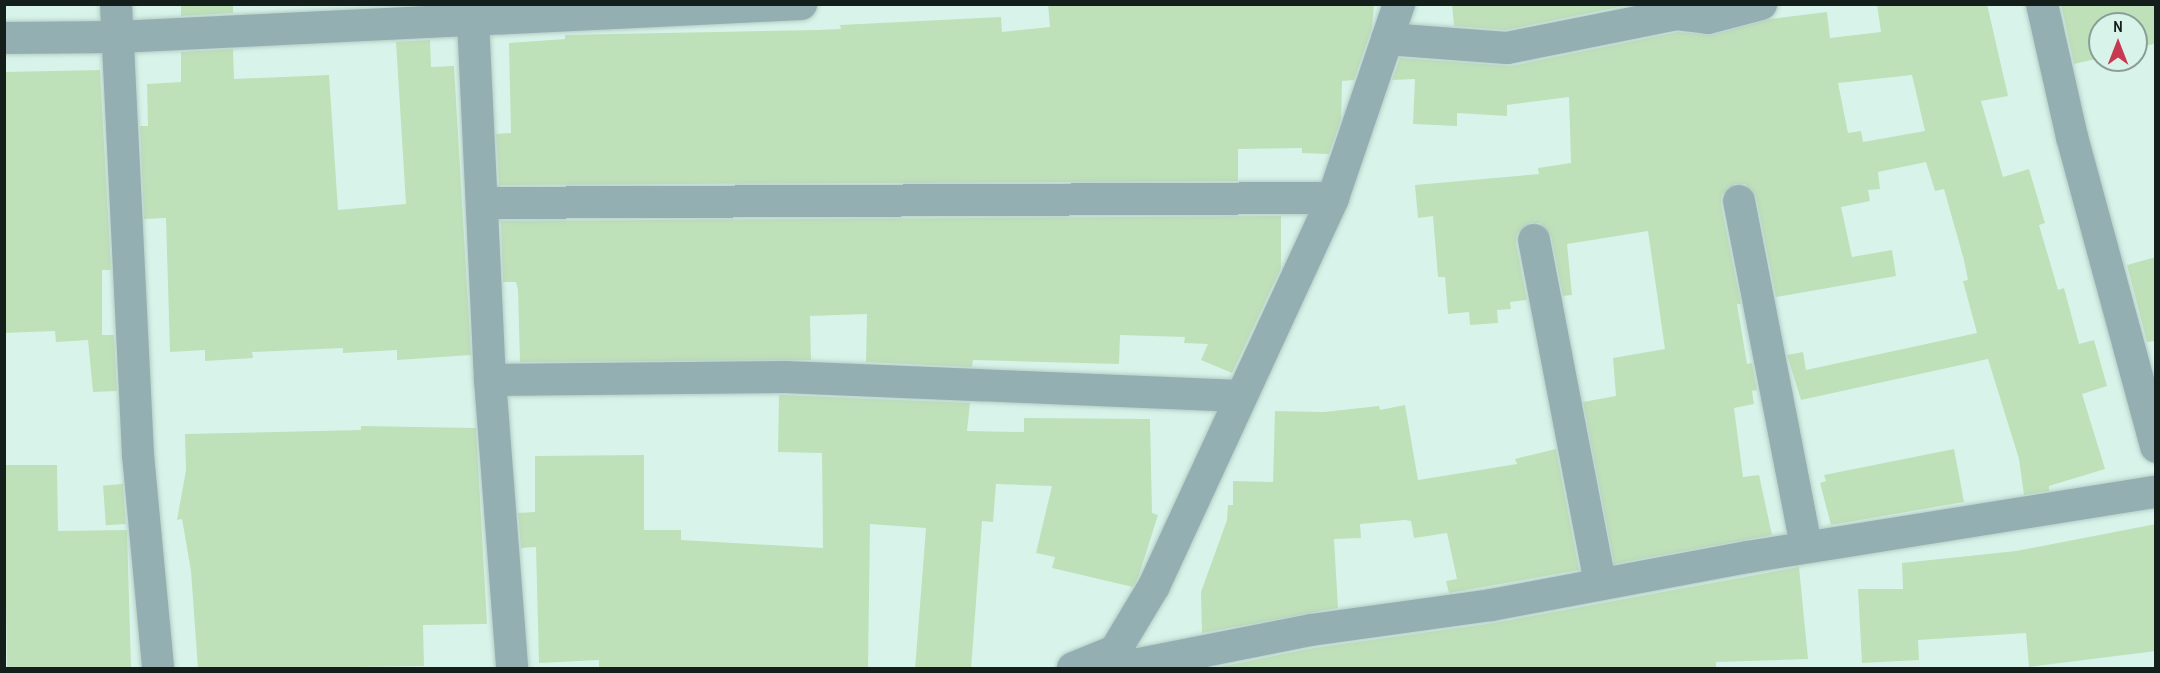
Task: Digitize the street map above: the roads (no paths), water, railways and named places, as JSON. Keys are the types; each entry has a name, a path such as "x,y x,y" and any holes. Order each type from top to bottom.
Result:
{"street":[{"path":"116,4 134,392 158,669"},
{"path":"4,38 118,37 801,4"},
{"path":"1125,662 1154,586 1333,198 1399,4"},
{"path":"1387,39 1507,48 1677,14 1708,18 1761,4"},
{"path":"2042,4 2072,136 2147,372 2156,447"},
{"path":"473,20 490,380 512,669"},
{"path":"482,203 1333,198"},
{"path":"1740,201 1806,547"},
{"path":"1534,240 1600,584"},
{"path":"490,380 785,377 1240,396"},
{"path":"1073,669 1311,630 1491,605 1806,547 2156,492"}]}
